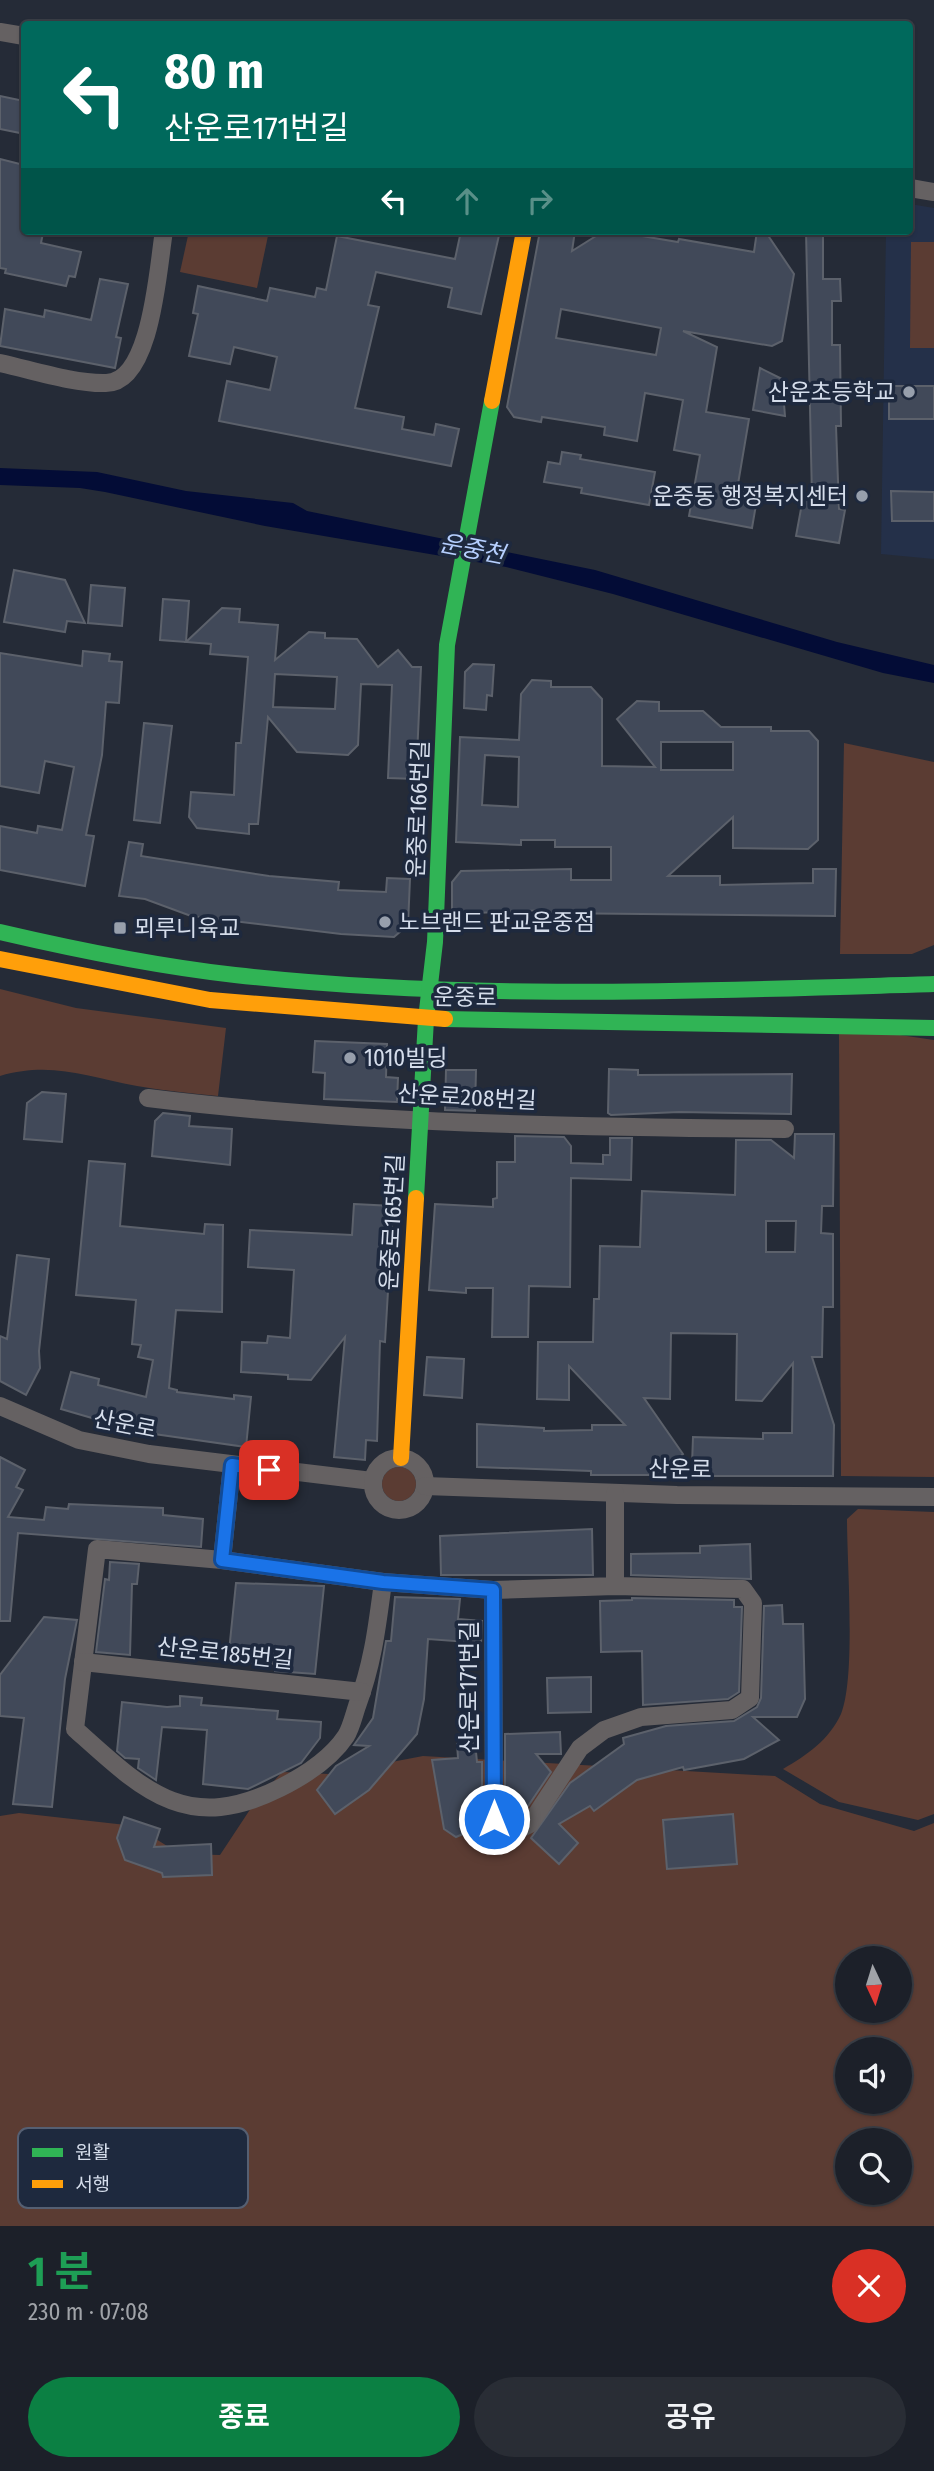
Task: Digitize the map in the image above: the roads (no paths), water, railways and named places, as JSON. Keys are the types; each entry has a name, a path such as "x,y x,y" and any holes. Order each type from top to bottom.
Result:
{"main road":[{"name":"운중로166번길","path":"429,988 435,942 449,631 523,235"},
{"name":"운중로","path":"0,932 188,969 429,988 694,991 934,984"},
{"name":"운중로","path":"0,959 211,1000 426,1019 934,1028"},
{"name":"운중로165번길","path":"401,1458 429,988"}],"street":[{"path":"0,32 21,36"},
{"path":"913,188 934,192"},
{"path":"0,363 109,384 132,371 144,342 163,235"},
{"name":"산운로208번길","path":"148,1098 250,1111 554,1126 785,1129"},
{"name":"산운로","path":"0,1406 79,1440 149,1454 372,1481"},
{"path":"393,1458 401,1458 416,1464 425,1478 425,1486 419,1501 405,1509 396,1510 381,1504 372,1481 379,1466 393,1458"},
{"path":"222,1560 232,1465"},
{"name":"산운로","path":"425,1486 615,1493 934,1497"},
{"path":"615,1493 615,1586"},
{"path":"97,1549 222,1560 383,1582 371,1671 346,1735 319,1766 251,1802 219,1809 182,1805 156,1795 129,1777 75,1729 97,1549"},
{"name":"산운로171번길","path":"383,1582 493,1590 615,1586 743,1589 753,1603 750,1698 732,1710 641,1717 604,1730 580,1748 530,1824 520,1829 494,1819 493,1590"},
{"name":"산운로185번길","path":"83,1662 362,1692"}],"water":[{"name":"운중천","path":"0,468 97,472 186,491 293,503 307,511 595,570 837,642 934,665 934,683 883,673 613,594 506,567 265,526 105,492 80,488 0,485"}],"place":[{"name":"산운초등학교","path":"909,392"},
{"name":"운중동 행정복지센터","path":"862,496"},
{"name":"노브랜드 판교운중점","path":"385,922"},
{"name":"뫼루니육교","path":"120,928"},
{"name":"1010빌딩","path":"350,1058"}]}
